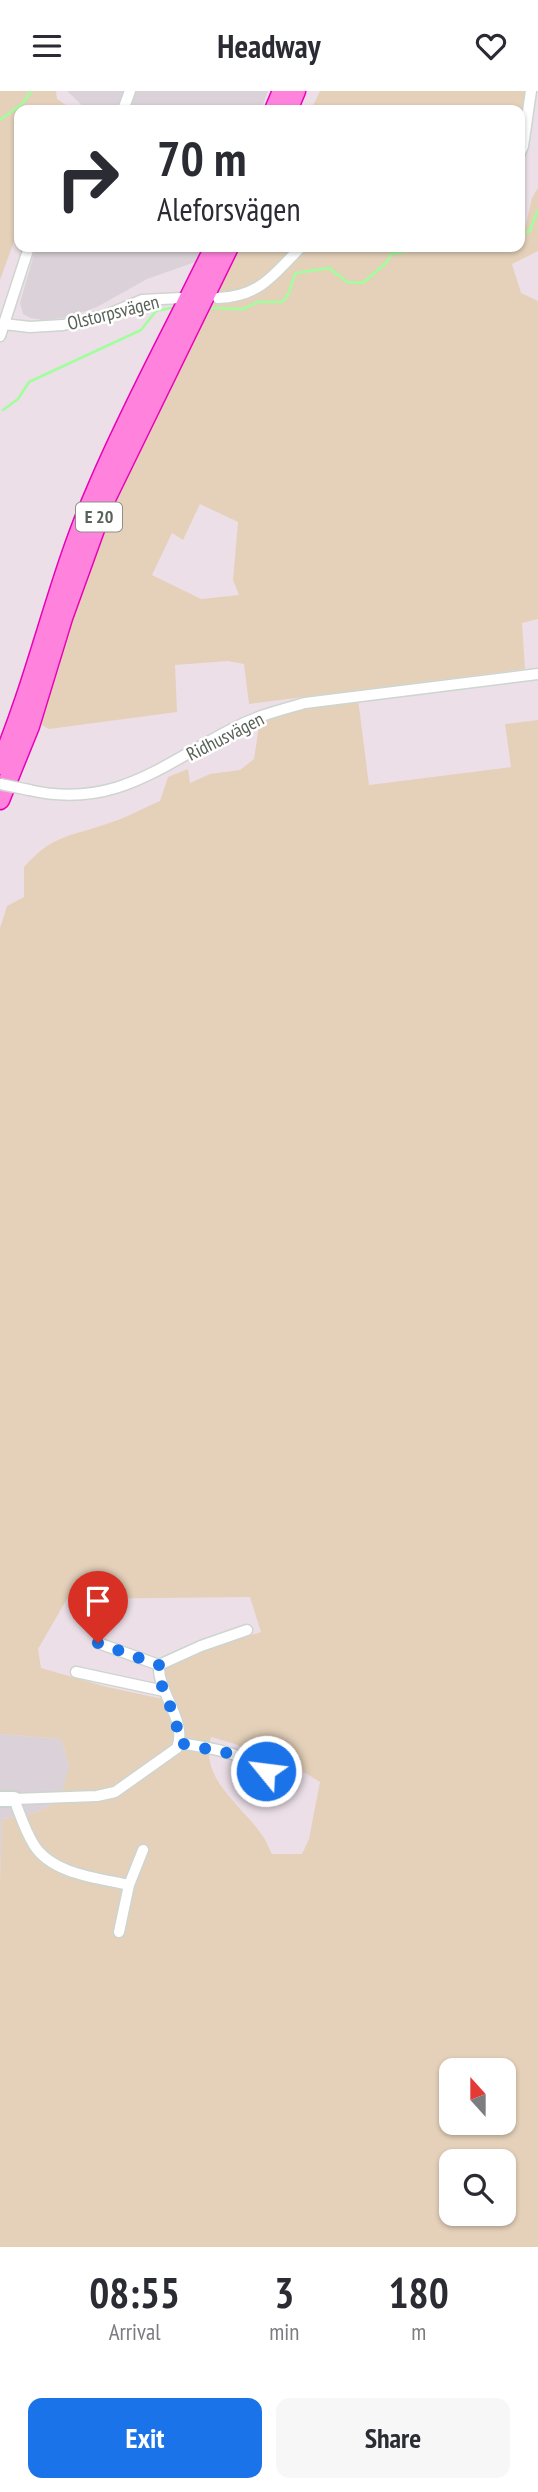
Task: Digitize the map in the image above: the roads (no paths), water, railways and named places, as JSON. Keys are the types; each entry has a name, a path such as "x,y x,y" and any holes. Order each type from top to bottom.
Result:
{"highway":[{"name":"E 20","path":"0,765 13,734 66,566 96,490 212,252"},
{"name":"E 20","path":"0,800 30,726 63,618 106,499 227,252"}],"street":[{"path":"525,132 531,91"},
{"path":"0,336 27,252"},
{"path":"218,297 236,297 252,292 265,284 296,252"},
{"name":"Olstorpsvägen","path":"4,324 30,327 62,325 106,315 142,300 181,298"},
{"name":"Ridhusvägen","path":"0,784 66,795 92,794 155,773 235,727 267,713 305,703 538,674"},
{"path":"98,1643 159,1665 201,1646 247,1630"},
{"path":"129,1885 83,1875 47,1861 34,1846 7,1799 97,1796 116,1791 171,1754 179,1743 176,1721 160,1681 159,1665"},
{"path":"76,1672 164,1691"},
{"path":"179,1743 242,1756 266,1771 284,1792"},
{"path":"119,1932 129,1885 143,1850"}],"waterway":[{"path":"21,105 31,91"},
{"path":"0,120 14,110"},
{"path":"525,232 529,232 538,210"},
{"path":"211,308 243,309 258,302 282,302 288,295 296,273 329,268 347,282 363,283 387,262 391,254 402,252"},
{"path":"3,410 18,399 29,382 141,330 156,311 176,307"}]}
